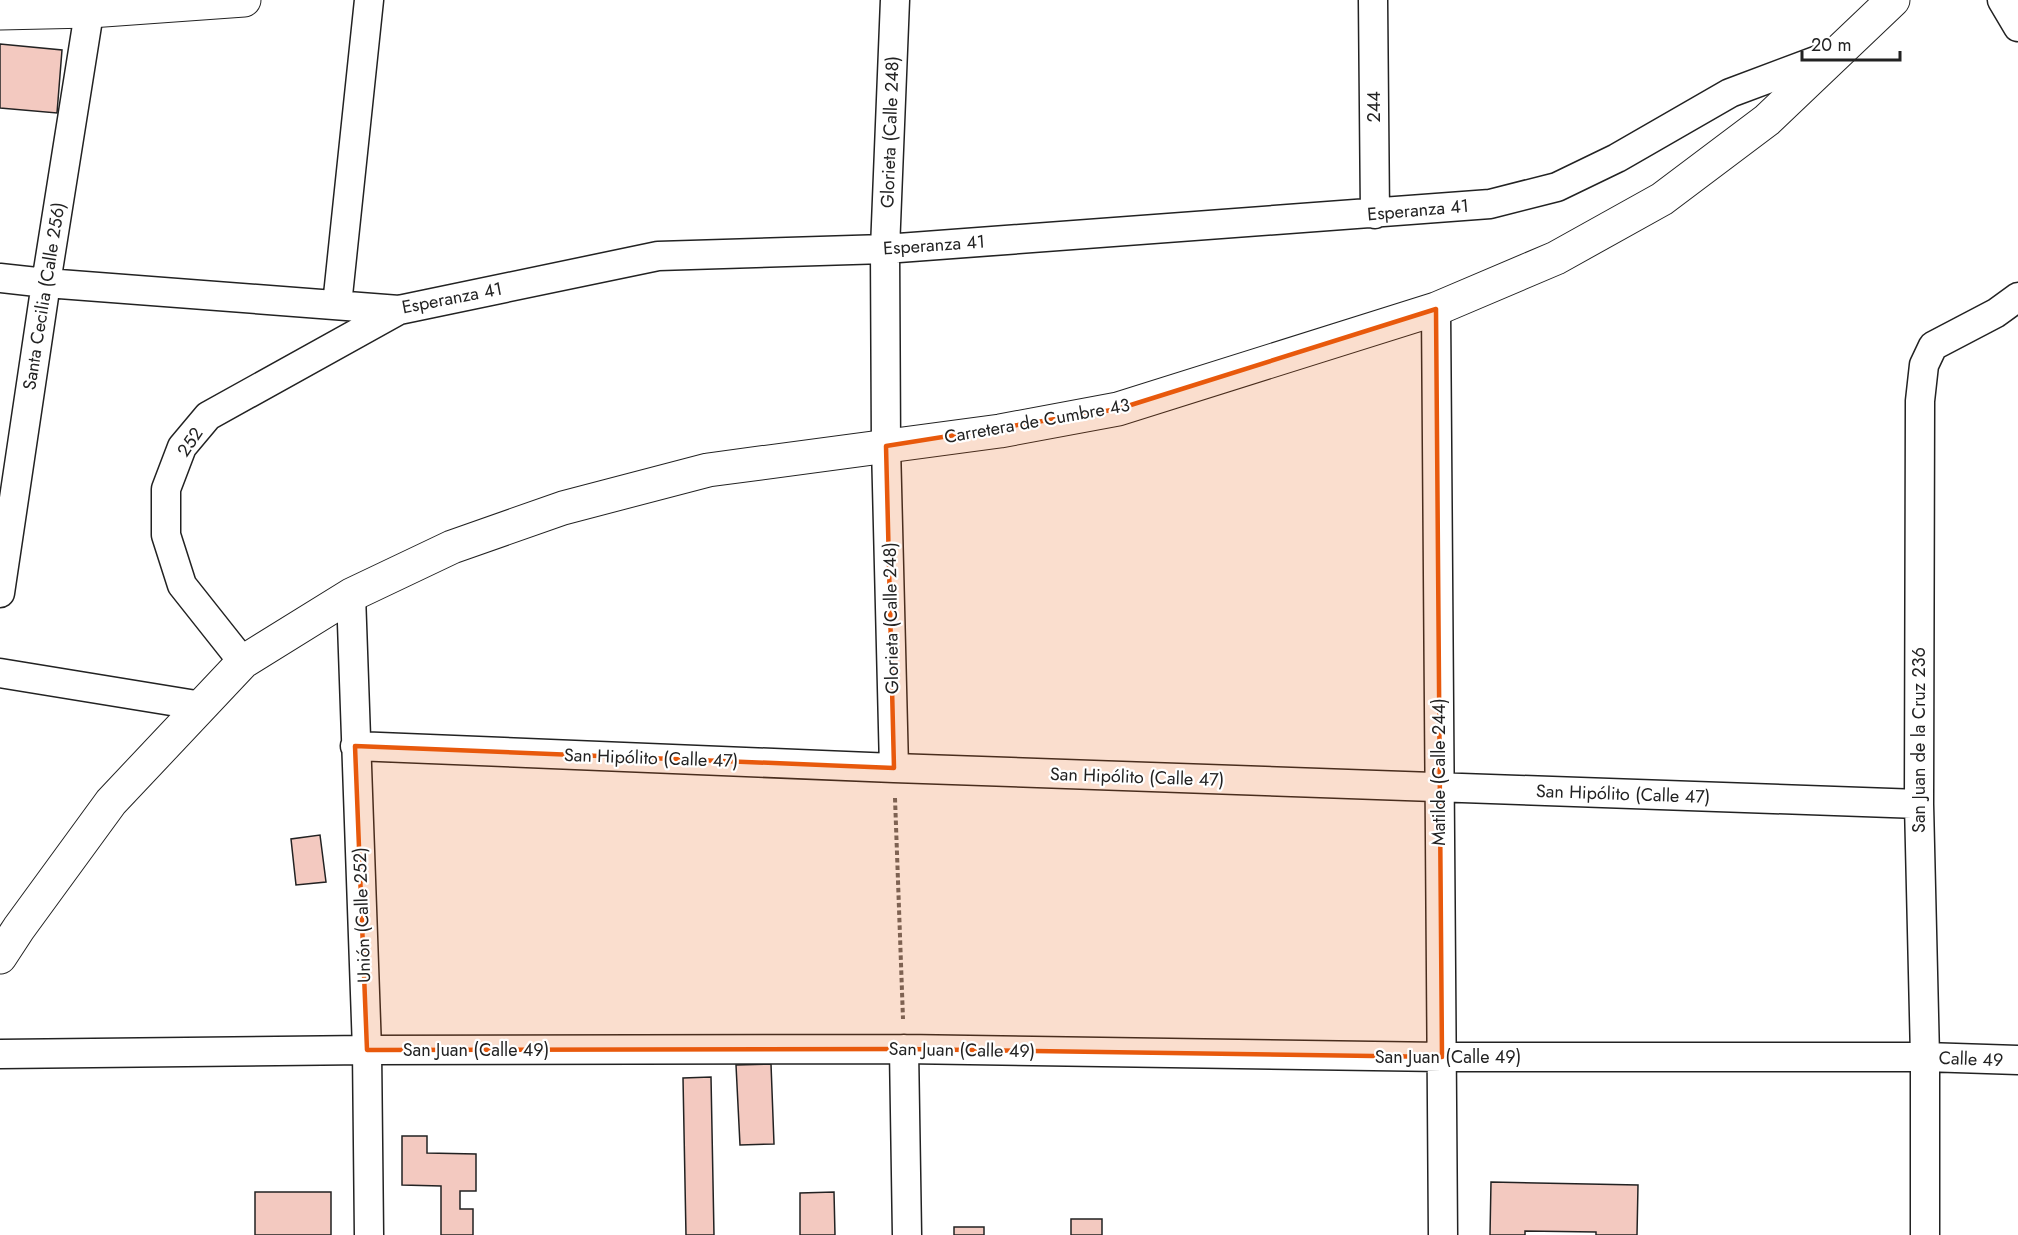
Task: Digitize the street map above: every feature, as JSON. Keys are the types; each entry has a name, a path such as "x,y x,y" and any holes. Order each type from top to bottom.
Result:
{"street":[{"path":"0,13 91,6 244,0"},
{"path":"336,305 369,0"},
{"name":"Glorieta (Calle 248)","path":"894,768 886,446 885,249 895,0"},
{"name":"244","path":"1373,0 1375,214"},
{"name":"Carretera de Cumbre 43","path":"0,957 111,802 243,662 351,595 452,547 563,508 708,470 1000,431 1118,409 1436,309 1556,258 1662,200 1767,120 1893,0"},
{"path":"2002,0 2018,27"},
{"name":"Santa Cecilia (Calle 256)","path":"0,593 46,283 91,6"},
{"name":"Esperanza 41","path":"0,278 399,310 657,256 885,249 1490,204 1557,187 1617,158 1730,93 1839,52"},
{"name":"San Juan de la Cruz 236","path":"1925,1235 1919,804 1920,401 1924,365 1932,346 1996,313 2018,297"},
{"name":"Matilde (Calle 244)","path":"1436,309 1443,1235"},
{"name":"252","path":"243,662 182,585 166,535 166,489 182,447 208,416 399,310"},
{"name":"Unión (Calle 252)","path":"351,595 367,1050 369,1235"},
{"path":"0,673 202,706"},
{"name":"San Hipólito (Calle 47)","path":"355,746 894,768 1919,804"},
{"path":"904,1049 907,1235"},
{"name":"San Juan (Calle 49)","path":"0,1054 367,1050 904,1049 1442,1057 1924,1057"},
{"name":"Calle 49","path":"1924,1057 2018,1060"}],"path":[{"path":"894,768 904,1049"}],"highlighted area":[{"path":"1436,309 1442,1057 904,1049 367,1050 355,746 894,768 886,446 1118,409"}],"building":[{"path":"0,44 62,50 57,113 0,108"},
{"path":"320,835 326,882 296,885 291,839"},
{"path":"771,1064 774,1144 740,1145 736,1065"},
{"path":"711,1077 714,1235 686,1235 683,1078"},
{"path":"402,1136 427,1136 427,1153 476,1154 476,1191 460,1191 460,1209 473,1209 473,1235 441,1235 441,1186 402,1185"},
{"path":"1491,1182 1638,1185 1637,1235 1525,1231 1525,1235 1490,1235"},
{"path":"255,1192 331,1192 331,1235 255,1235"},
{"path":"834,1192 835,1235 800,1235 800,1193"},
{"path":"1071,1219 1102,1219 1102,1235 1071,1235"},
{"path":"954,1227 984,1227 984,1235 954,1235"}]}
